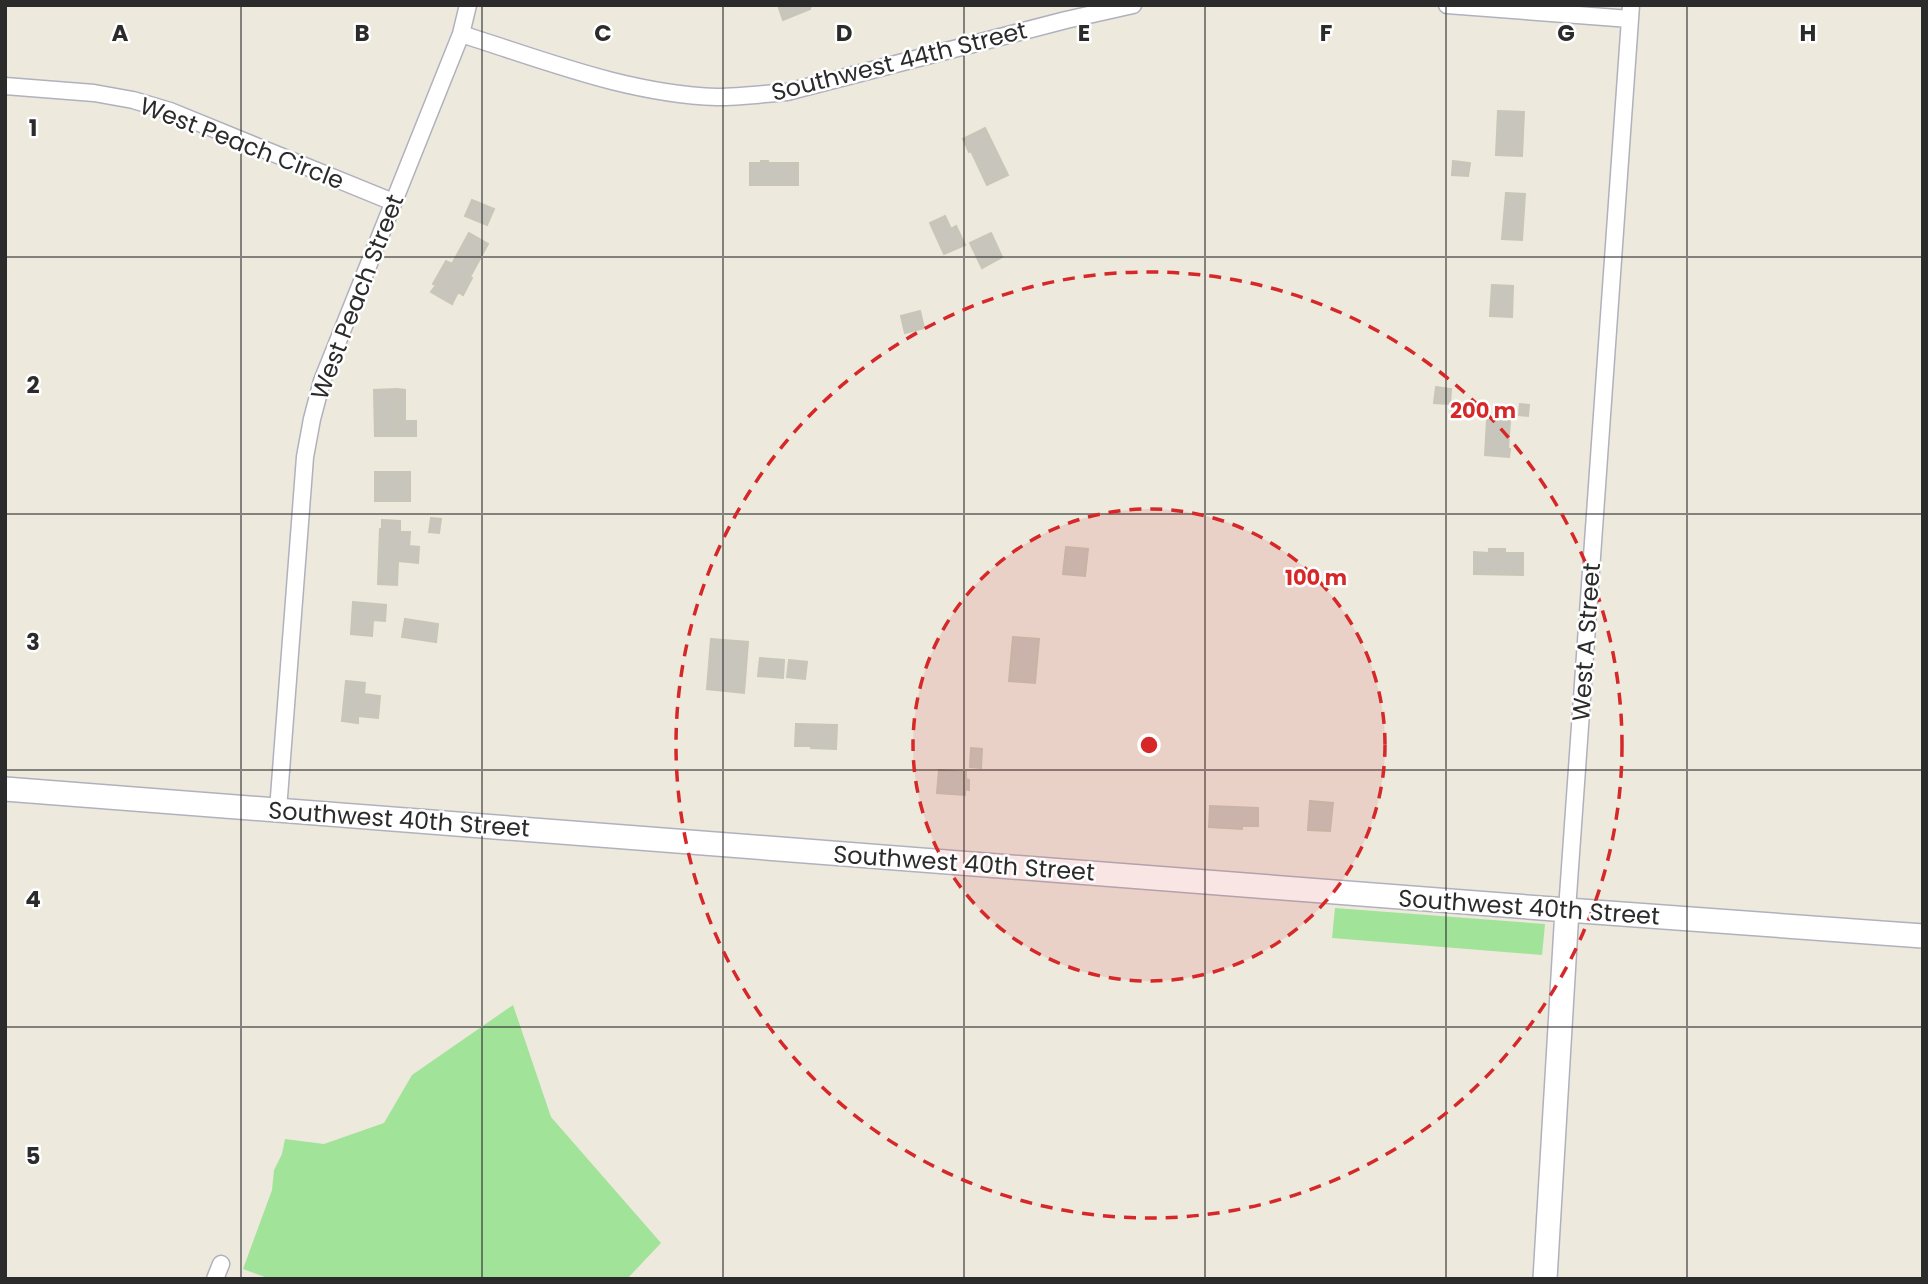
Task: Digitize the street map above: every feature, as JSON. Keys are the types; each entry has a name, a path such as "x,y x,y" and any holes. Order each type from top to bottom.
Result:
{"main road":[{"name":"Southwest 40th Street","path":"5,789 1923,936"},
{"name":"West A Street","path":"1545,1279 1566,910"}],"street":[{"name":"West Peach Street","path":"278,810 305,457 312,419 322,381 461,34 468,5"},
{"name":"Southwest 44th Street","path":"461,34 624,84 690,95 745,96 787,92 1133,5"},
{"path":"1447,5 1631,12"},
{"name":"West A Street","path":"1566,910 1631,12"},
{"name":"West Peach Circle","path":"5,86 94,93 133,100 170,111 393,202"}],"green space":[{"path":"1335,908 1545,924 1542,955 1332,938"},
{"path":"513,1005 551,1117 661,1243 627,1279 270,1279 243,1269 272,1190 274,1170 282,1154 285,1139 324,1144 384,1123 412,1075"}],"building":[{"path":"778,5 814,5 783,20"},
{"path":"1498,111 1524,112 1522,156 1496,155"},
{"path":"985,128 1008,175 987,185 963,139"},
{"path":"1453,161 1470,163 1468,176 1452,175"},
{"path":"750,163 798,163 798,185 750,185"},
{"path":"1506,193 1525,194 1522,240 1502,239"},
{"path":"472,200 494,209 487,225 465,216"},
{"path":"945,216 951,229 956,226 965,245 944,254 930,223"},
{"path":"469,233 488,244 463,295 458,292 452,304 431,292 446,261 452,264"},
{"path":"991,233 1002,257 982,268 970,243"},
{"path":"1492,285 1513,286 1512,317 1490,316"},
{"path":"920,311 924,328 905,333 901,316"},
{"path":"1436,387 1451,389 1450,404 1434,403"},
{"path":"397,389 397,436 375,436 374,390"},
{"path":"397,389 405,390 405,420 397,421"},
{"path":"1520,404 1529,405 1528,416 1519,415"},
{"path":"1487,420 1510,421 1509,457 1485,455"},
{"path":"397,421 416,421 416,436 397,436"},
{"path":"375,472 410,472 410,501 375,501"},
{"path":"431,518 441,519 439,533 429,532"},
{"path":"382,520 400,521 400,532 410,532 409,546 419,547 418,563 398,561 397,585 378,584"},
{"path":"1066,547 1088,549 1085,576 1063,574"},
{"path":"1489,549 1505,549 1505,553 1523,553 1523,575 1474,574 1474,552 1489,553"},
{"path":"353,602 386,605 385,621 373,620 372,636 351,634"},
{"path":"405,619 438,624 436,642 402,637"},
{"path":"1013,637 1039,639 1035,683 1009,681"},
{"path":"711,639 748,642 744,693 707,689"},
{"path":"760,658 784,660 783,678 758,676"},
{"path":"789,660 807,662 805,679 787,677"},
{"path":"346,681 365,683 364,694 380,696 378,718 358,716 358,723 342,721"},
{"path":"796,724 837,725 836,749 795,746"},
{"path":"971,748 982,749 981,768 970,767"},
{"path":"939,770 966,772 969,790 965,789 965,795 937,793"},
{"path":"1310,801 1333,803 1330,831 1308,830"},
{"path":"1210,806 1258,808 1258,826 1242,826 1242,829 1209,827"}]}
